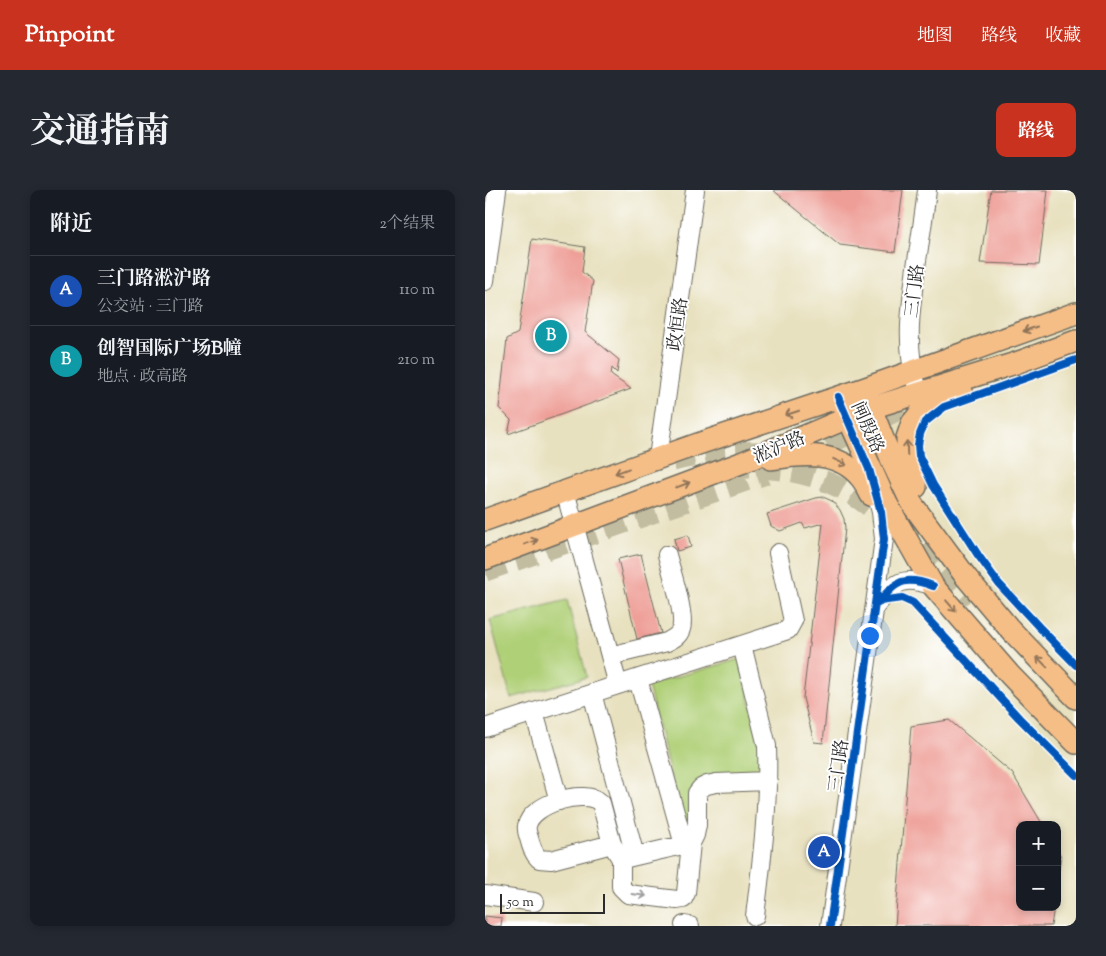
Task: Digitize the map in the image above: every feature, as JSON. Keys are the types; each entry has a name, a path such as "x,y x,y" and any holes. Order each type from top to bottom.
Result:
{"main road":[{"name":"淞沪路","path":"485,560 741,463 847,417 867,399 912,370 1076,312"},
{"name":"淞沪路","path":"485,520 658,458 838,397 867,399 918,392 1016,363 1076,341"},
{"path":"929,528 908,463 907,438 912,423 925,407 987,380 1016,363"},
{"name":"闸殷路","path":"838,397 869,469 933,586 1010,675 1076,743"},
{"name":"闸殷路","path":"867,399 893,466 912,504 966,577 1008,627 1061,698"},
{"path":"741,463 799,454 819,455 844,462 861,478 894,532 913,552"},
{"path":"1061,698 1076,710"},
{"path":"1061,698 1076,730"}],"street":[{"path":"485,281 490,215 497,190"},
{"name":"政恒路","path":"658,458 695,190"},
{"name":"三门路","path":"918,392 912,370 909,316 927,190"},
{"name":"三门路","path":"830,926 884,539 881,512 869,469"},
{"path":"565,491 618,685"},
{"path":"485,728 788,630 793,621 777,553"},
{"path":"610,656 667,642 675,638 680,632 683,619 667,555"},
{"path":"873,609 889,589 897,583 913,581 933,586"},
{"path":"742,645 767,746 768,781 765,836 755,916"},
{"path":"592,693 623,853 621,886 628,894 677,900 683,899 686,893 687,844 638,679"},
{"path":"534,712 559,801"},
{"path":"623,853 601,804 596,799 587,797 546,805 537,810 527,828 534,854 539,859 551,860 623,853 687,844 695,836 697,793 701,788 716,783 768,781"},
{"path":"485,895 534,902"},
{"path":"684,925 690,926"}],"green space":[{"path":"567,600 587,677 511,698 490,620"},
{"path":"740,659 763,758 761,773 707,779 692,825 683,827 648,685"}],"building":[{"path":"773,190 903,190 895,252 840,245"},
{"path":"991,190 1048,190 1039,265 980,263"},
{"path":"532,239 585,247 582,272 593,281 585,332 619,360 617,373 612,368 611,375 631,389 508,434 511,420 499,408 507,339 518,333"},
{"path":"823,497 832,501 840,510 845,528 823,743 814,742 803,698 823,523 805,528 802,523 780,531 771,526 767,514"},
{"path":"688,535 691,547 677,551 674,539"},
{"path":"641,554 661,633 637,639 618,559"},
{"path":"949,720 1012,773 1041,821 1016,821 1016,911 1053,911 1051,926 895,926 911,726"},
{"path":"485,916 502,918 501,926 485,926"}],"tunnel":[{"path":"798,459 921,399"},
{"path":"673,461 721,452 769,453"},
{"path":"729,469 775,469 818,478 857,497 892,527"},
{"path":"485,571 766,474"},
{"path":"901,523 972,599"}],"cycle path":[{"path":"1076,360 944,407 925,422 918,445 919,456 933,485 978,555 999,584 1076,665"},
{"path":"830,926 884,539 881,512 869,469 838,397"},
{"path":"878,603 890,590 901,582 915,581 933,586"},
{"path":"880,601 902,598 913,603 1019,718 1076,775"}],"place":[{"name":"创智国际广场B幢","path":"551,336"},
{"name":"三门路淞沪路","path":"824,852"}]}
